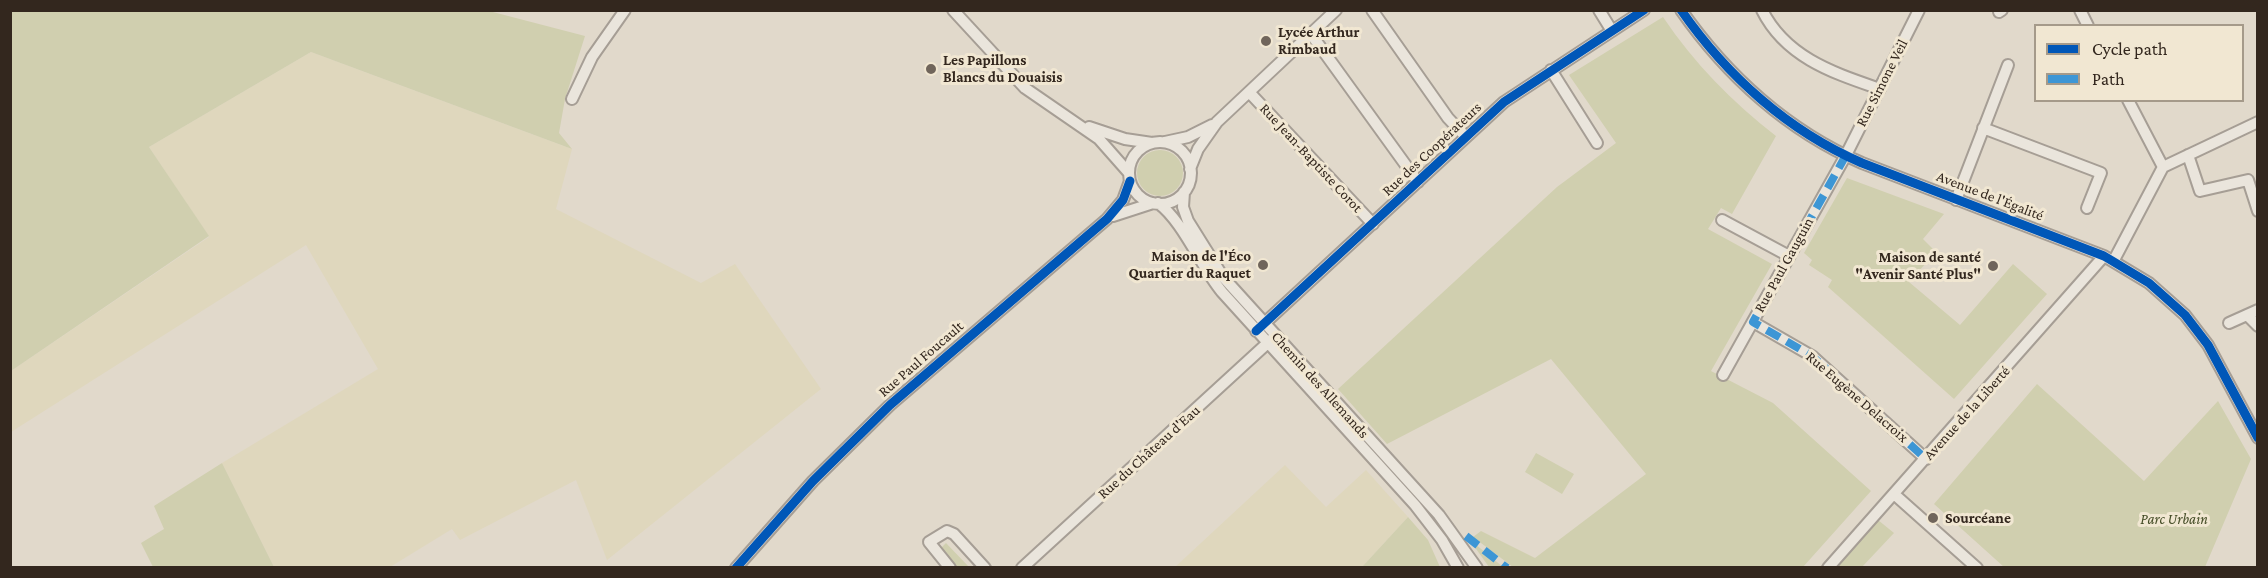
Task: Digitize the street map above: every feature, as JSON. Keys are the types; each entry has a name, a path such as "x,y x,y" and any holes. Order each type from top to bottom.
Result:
{"street":[{"path":"572,99 592,57 625,10"},
{"path":"953,10 1025,88 1104,145 1130,177 1138,194 1156,203 1172,201 1184,192 1189,183 1190,169 1198,149 1217,122 1336,10"},
{"path":"1372,10 1448,118 1466,137"},
{"path":"1599,10 1612,31"},
{"name":"Rue des Coopérateurs","path":"1260,327 1509,97 1644,10"},
{"name":"Avenue de l'Égalité","path":"1681,10 1712,51 1759,98 1799,128 1846,155 2109,258 2159,290 2193,324 2219,363 2258,438"},
{"path":"1762,10 1781,36 1810,61 1827,70 1880,89"},
{"name":"Rue Simone Veil","path":"1846,155 1919,10"},
{"path":"2080,10 2087,24"},
{"path":"1311,34 1418,182"},
{"path":"1956,200 2007,65"},
{"path":"1551,70 1597,143"},
{"name":"Rue Jean-Baptiste Corot","path":"1249,92 1373,224"},
{"path":"2129,102 2163,167 2258,122"},
{"path":"1072,120 1117,138 1154,142 1188,137 1217,122"},
{"path":"1983,128 2101,173 2087,208"},
{"path":"1130,177 1136,153 1154,142"},
{"path":"1165,142 1183,153 1190,169"},
{"name":"Rue Paul Gauguin","path":"1723,375 1846,155"},
{"path":"2188,155 2200,191 2248,180 2258,211"},
{"name":"Avenue de la Liberté","path":"1828,567 2109,258 2163,167"},
{"name":"Rue Paul Foucault","path":"736,567 800,496 881,414 1107,219 1123,201 1130,177"},
{"name":"Chemin des Allemands","path":"1184,192 1186,216 1223,278 1260,327"},
{"name":"Rue Paul Foucault","path":"1107,219 1156,203"},
{"name":"Chemin des Allemands","path":"1156,203 1173,217 1209,277 1272,339 1439,515 1477,567"},
{"path":"1722,220 1789,256"},
{"path":"2229,323 2258,310"},
{"path":"2247,315 2258,326"},
{"name":"Rue Eugène Delacroix","path":"1753,322 1809,353 1926,459"},
{"name":"Chemin des Allemands","path":"1272,339 1414,505 1442,540 1458,567"},
{"name":"Rue du Château d'Eau","path":"1022,567 1272,339"},
{"path":"1894,494 1977,567"},
{"path":"950,567 929,543 931,539 948,531 953,533 985,567"}],"shaded area":[{"path":"311,52 572,149 556,209 701,283 735,264 821,389 607,560 576,480 460,540 452,529 390,567 274,567 222,463 378,369 306,245 11,432 11,371 209,237 149,147"},
{"path":"1285,465 1326,507 1366,470 1408,517 1362,567 1174,568"}],"green space":[{"path":"11,10 489,11 585,36 565,99 559,133 572,149 311,52 149,147 209,236 11,371"},
{"path":"1663,17 1715,81 1744,110 1776,136 1732,214 1721,208 1708,229 1772,264 1711,371 1773,403 1871,491 1803,567 1513,567 1473,537 1481,531 1535,558 1646,474 1551,359 1387,444 1338,389 1557,187 1616,143 1569,75"},
{"path":"1160,150 1169,151 1177,156 1182,164 1182,182 1177,190 1169,195 1160,196 1151,195 1143,190 1138,182 1137,173 1138,164 1143,156 1151,151"},
{"path":"1847,178 1944,214 1923,239 1936,252 1909,282 1960,325 2013,264 2047,294 1954,399 1828,287 1832,280 1809,265 1812,260 1804,253"},
{"name":"Parc Urbain","path":"2037,384 2144,481 2218,401 2251,459 2205,567 2004,567 1934,504"},
{"path":"1536,453 1574,474 1562,494 1525,472"},
{"path":"222,463 274,567 153,567 141,543 164,529 154,506"},
{"path":"1408,517 1428,540 1440,567 1362,567"},
{"path":"1878,520 1894,533 1862,567 1835,567"},
{"path":"1469,539 1503,567 1489,567"},
{"path":"946,543 969,567 953,567 938,551"}],"marked path":[{"path":"1846,155 1753,322 1812,356 1926,459"},
{"path":"1466,536 1507,568"}],"cycle path":[{"path":"1256,331 1504,102 1644,10"},
{"path":"1681,10 1718,57 1739,79 1784,118 1809,135 1862,163 2104,256 2149,283 2185,315 2208,345 2258,438"},
{"path":"736,568 813,481 890,405 1107,219 1123,200 1130,181"}],"place":[{"name":"Lycée Arthur Rimbaud","path":"1266,41"},
{"name":"Les Papillons Blancs du Douaisis","path":"931,69"},
{"name":"Maison de l'Éco Quartier du Raquet","path":"1263,265"},
{"name":"Maison de santé \"Avenir Santé Plus\"","path":"1993,266"},
{"name":"Sourcéane","path":"1933,518"}]}
